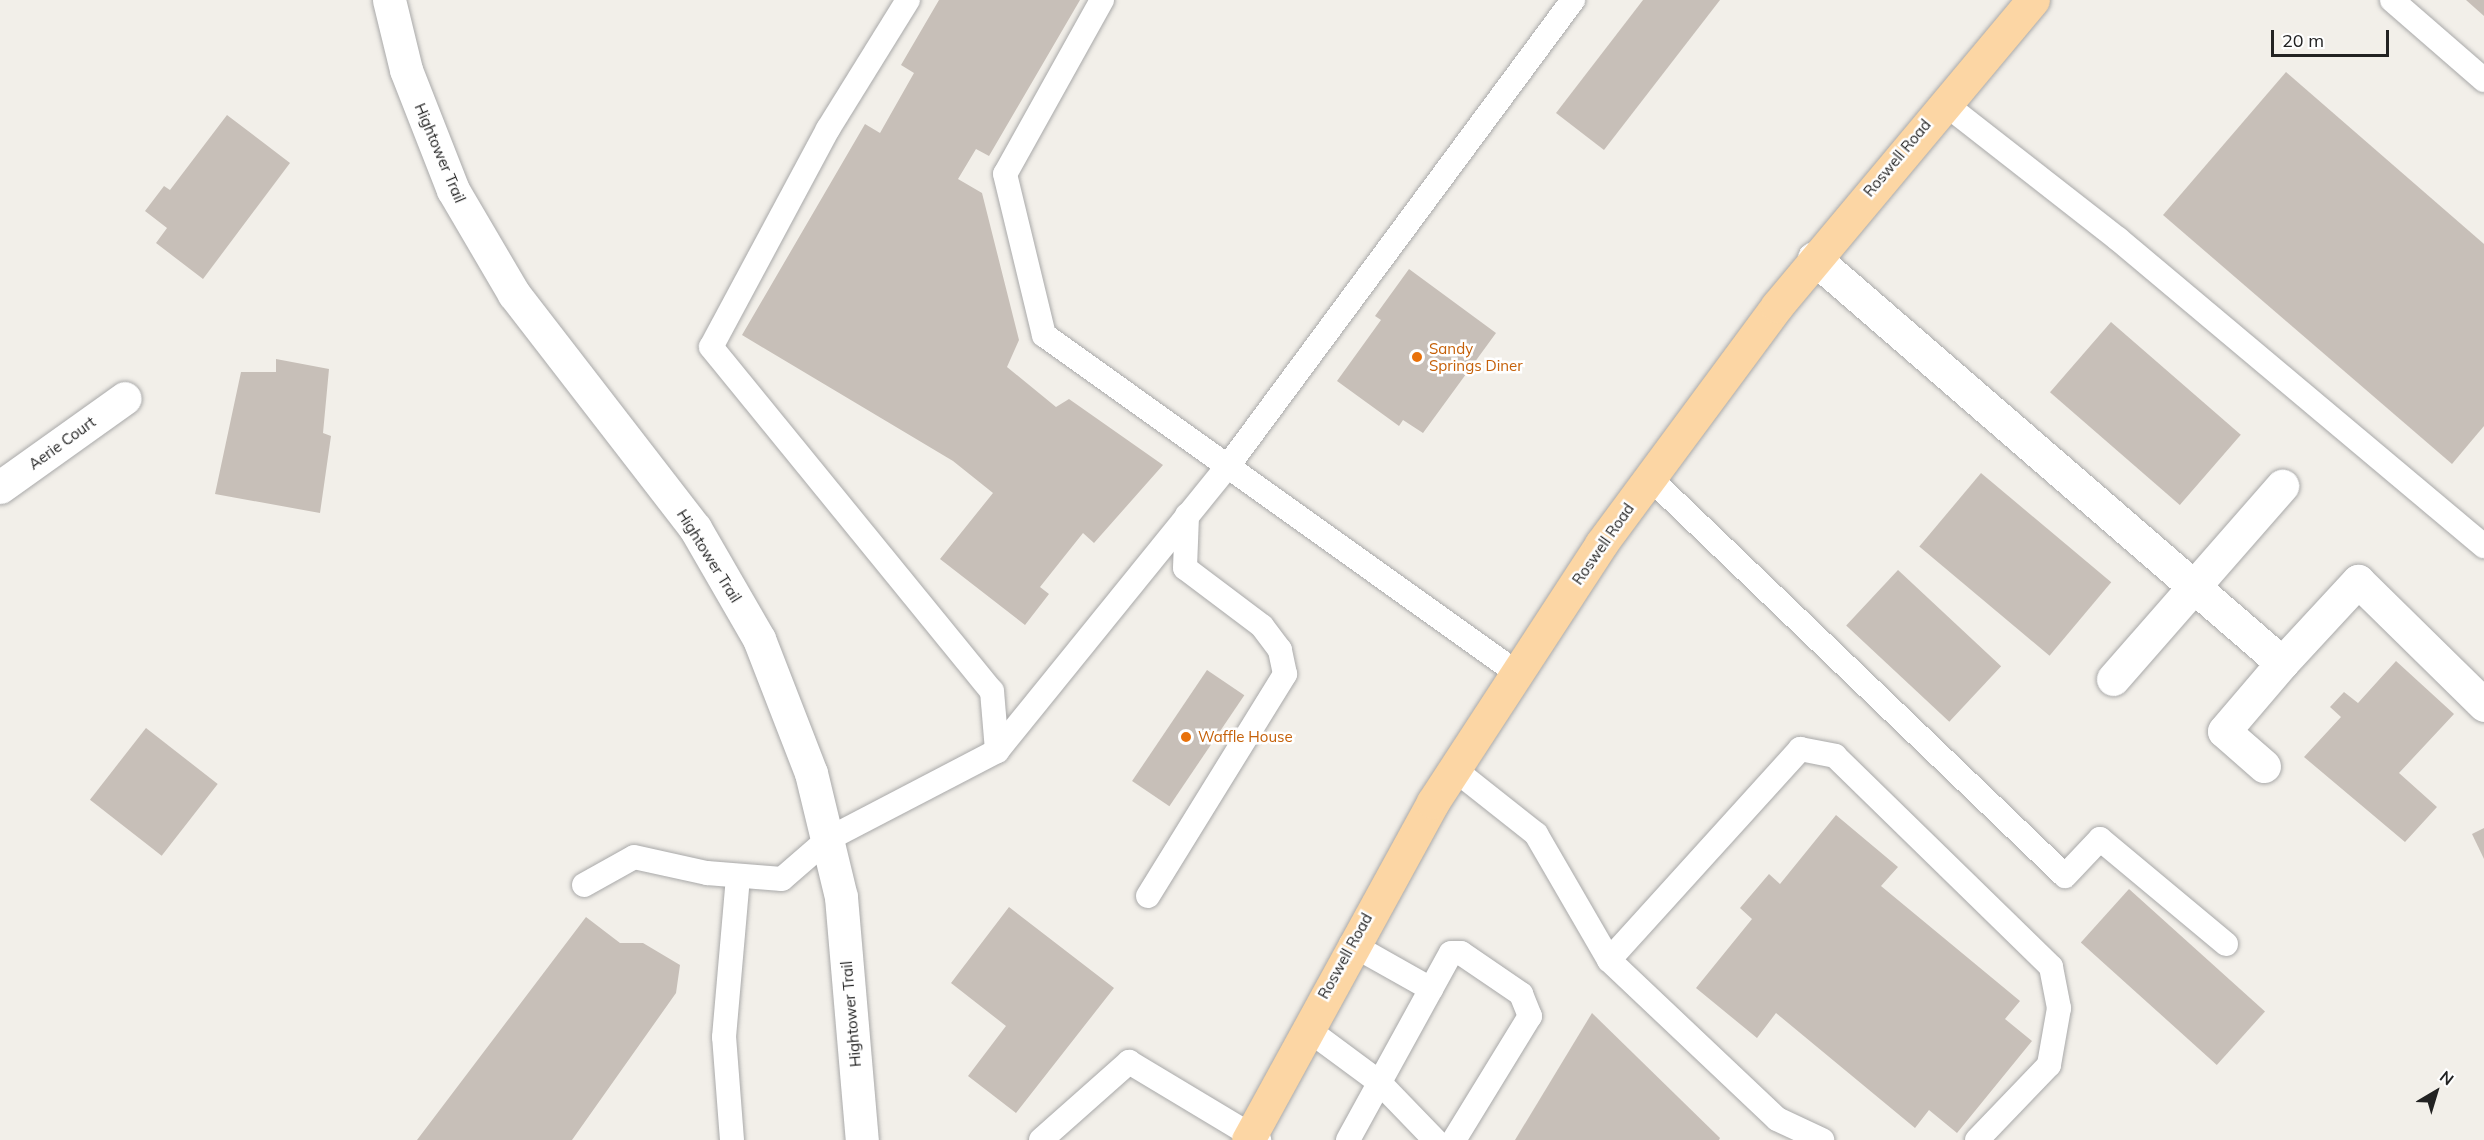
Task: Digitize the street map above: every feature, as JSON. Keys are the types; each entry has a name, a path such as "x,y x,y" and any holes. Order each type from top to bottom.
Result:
{"main road":[{"name":"Roswell Road","path":"1252,1139 1306,1028 1351,944 1454,769 1650,478 1814,258 2033,0"}],"street":[{"name":"Hightower Trail","path":"389,0 406,70 453,190 514,294 695,528 759,639 812,772 841,897 862,1140"},
{"path":"1814,258 2282,663"},
{"name":"Aerie Court","path":"0,487 125,398"},
{"path":"2113,679 2196,589 2282,486"},
{"path":"2264,766 2224,730 2358,581 2484,705"}],"lane":[{"path":"908,0 828,129 711,347 993,692 997,751"},
{"path":"1102,0 1005,174 1044,335 1517,673"},
{"path":"584,885 634,857 738,877 782,879 828,839 997,751 1228,466 1573,0"},
{"path":"2392,0 2484,80"},
{"path":"1944,103 2118,239 2484,546"},
{"path":"1650,478 2064,876 2100,839 2226,944"},
{"path":"1148,896 1285,674 1280,650 1262,626 1185,568 1187,515"},
{"path":"1609,960 1800,748 1835,756 2051,966 2059,1008 2049,1065 1977,1140"},
{"path":"1454,769 1536,834 1609,960 1777,1119 1822,1140"},
{"path":"732,1140 724,1037 738,877"},
{"path":"1351,944 1431,989"},
{"path":"1348,1140 1451,954 1461,953 1521,994 1530,1016 1454,1140"},
{"path":"1306,1028 1379,1082 1435,1140"},
{"path":"1041,1140 1129,1062 1252,1139"}],"building":[{"path":"939,0 1080,0 989,156 976,149 958,179 982,193 1019,340 1007,367 1056,407 1069,399 1163,465 1094,543 1083,533 1040,587 1049,594 1025,625 940,559 993,493 953,461 742,335 865,124 880,133 914,73 901,65"},
{"path":"1643,0 1720,0 1604,150 1556,113"},
{"path":"2466,0 2484,0 2484,16"},
{"path":"2286,72 2484,244 2484,426 2452,464 2163,215"},
{"path":"227,115 290,163 203,279 156,243 167,228 145,211 164,186 170,190"},
{"name":"Sandy Springs Diner","path":"1409,269 1496,333 1423,433 1403,420 1399,426 1337,381 1381,320 1375,316"},
{"path":"2111,322 2241,435 2180,505 2050,392"},
{"path":"276,359 329,369 323,433 331,436 320,513 215,494 241,372 276,372"},
{"path":"1981,473 2111,582 2050,656 1919,547"},
{"path":"1898,570 2001,666 1949,722 1846,626"},
{"path":"2396,661 2454,714 2399,773 2437,807 2405,842 2304,757 2341,717 2330,707 2344,692 2358,703"},
{"name":"Waffle House","path":"1207,670 1244,695 1169,806 1132,781"},
{"path":"146,728 218,784 162,856 90,800"},
{"path":"1836,815 1898,867 1881,886 2020,1001 2005,1019 2032,1041 1957,1133 1929,1110 1915,1128 1776,1013 1757,1038 1696,988 1752,919 1740,908 1769,874 1780,884"},
{"path":"2484,828 2484,859 2472,834"},
{"path":"2129,889 2265,1011 2217,1065 2081,943"},
{"path":"1009,907 1114,988 1016,1113 968,1076 1006,1026 951,983"},
{"path":"586,917 620,943 643,943 680,965 676,993 572,1140 417,1140"},
{"path":"1592,1013 1720,1138 1719,1140 1515,1140"}],"place":[{"name":"Sandy Springs Diner","path":"1417,357"},
{"name":"Waffle House","path":"1186,737"}]}
